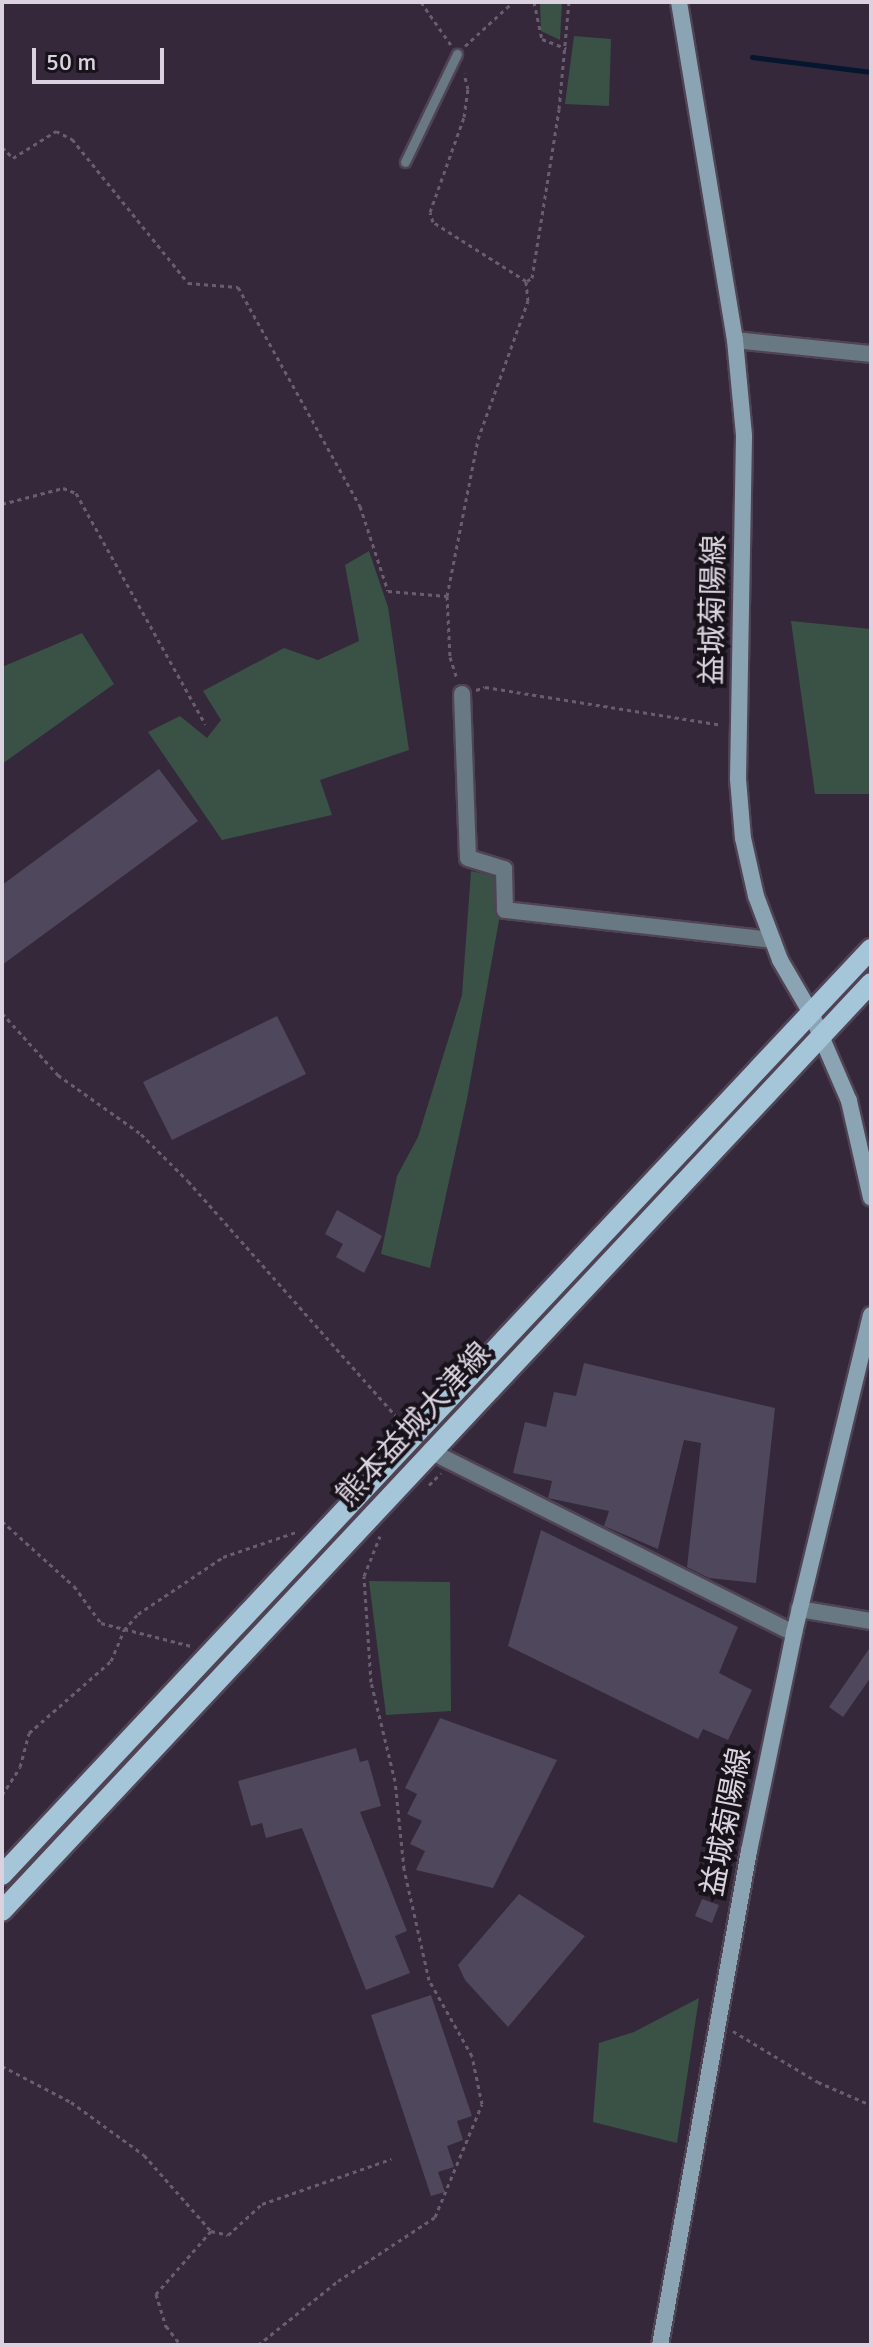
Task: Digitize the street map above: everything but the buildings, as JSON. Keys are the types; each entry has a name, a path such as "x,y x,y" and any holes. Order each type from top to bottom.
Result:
{"main road":[{"name":"益城菊陽線","path":"679,2 735,340 744,436 738,779 743,838 772,940 822,1036 858,1128 871,1194"},
{"name":"熊本益城大津線","path":"2,1875 871,949"},
{"name":"熊本益城大津線","path":"2,1911 871,983"},
{"name":"益城菊陽線","path":"660,2345 715,2021 794,1633 871,1315"}],"street":[{"path":"735,340 871,354"},
{"path":"462,694 468,858 504,869 505,910 772,940"},
{"path":"430,1451 794,1633"},
{"path":"799,1609 871,1621"}],"lane":[{"path":"405,162 457,54"}],"path":[{"path":"421,2 457,54 468,89 464,117 430,212 433,222 526,281"},
{"path":"457,54 513,2"},
{"path":"534,2 542,39 566,48"},
{"path":"526,281 532,278 566,48 569,2"},
{"path":"2,147 13,158 56,131 72,139 188,283 238,287 360,506 388,591 447,596"},
{"path":"526,281 528,301 478,439 447,596 450,657 462,694 485,687 741,729"},
{"path":"2,504 63,488 76,493 205,724"},
{"path":"2,1013 58,1075 141,1134 188,1181 413,1437"},
{"path":"421,1493 452,1462"},
{"path":"2,1521 74,1586 101,1623 181,1642 209,1653"},
{"path":"2,1795 20,1767 29,1733 111,1661 124,1630 138,1614 223,1557 302,1530"},
{"path":"258,2345 338,2281 435,2217 482,2104 472,2056 429,1980 404,1869 395,1781 371,1682 364,1576 381,1534"},
{"path":"715,2021 818,2082 871,2105"},
{"path":"2,2066 71,2102 144,2155 211,2231 228,2235 262,2204 391,2159"},
{"path":"181,2345 166,2326 156,2294 211,2231"}],"green space":[{"path":"540,2 562,2 560,40 541,31"},
{"path":"574,36 611,39 609,106 565,104"},
{"path":"369,551 388,607 409,750 320,780 332,815 222,840 148,732 180,716 207,738 221,720 203,691 284,648 318,660 359,641 345,565"},
{"path":"791,621 871,629 871,794 815,794"},
{"path":"82,633 114,684 2,764 2,667"},
{"path":"471,871 500,877 500,915 467,1099 430,1268 381,1254 397,1176 418,1137 462,995"},
{"path":"369,1581 450,1582 451,1711 386,1715"},
{"path":"699,1998 677,2143 593,2122 599,2043 634,2032"}],"waterway":[{"path":"752,57 871,72"}]}
